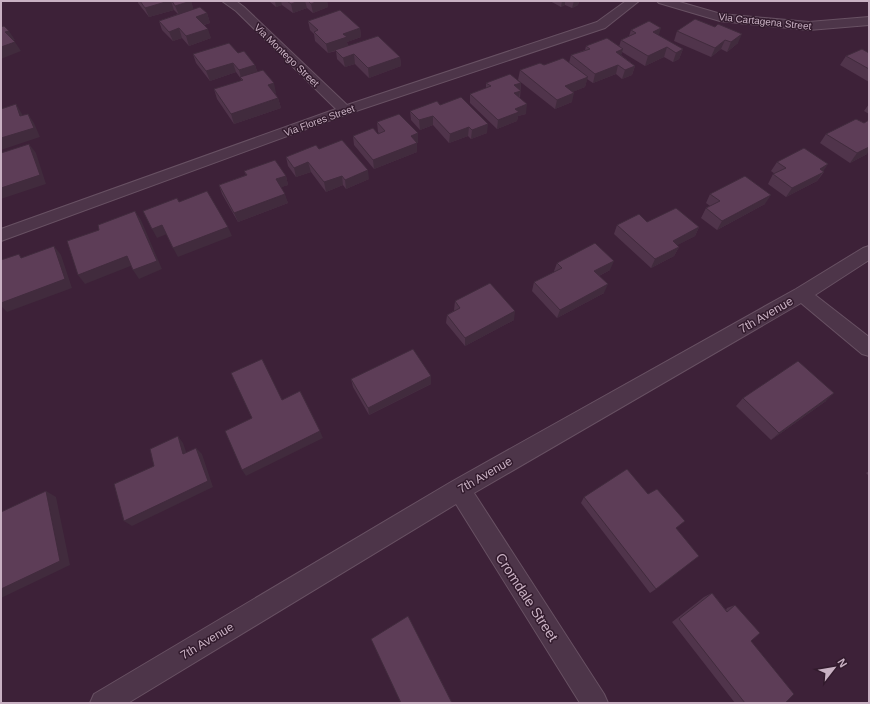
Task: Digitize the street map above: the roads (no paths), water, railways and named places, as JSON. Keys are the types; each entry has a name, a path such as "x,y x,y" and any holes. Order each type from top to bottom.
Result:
{"street":[{"name":"Via Montego Street","path":"228,1 240,9 345,110"},
{"name":"Via Flores Street","path":"1,235 345,110 601,25 633,1"},
{"name":"Via Cartagena Street","path":"663,1 720,17 809,26 869,21"},
{"name":"7th Avenue","path":"103,703 459,490 802,294 869,252"},
{"path":"802,294 869,348"},
{"name":"Cromdale Street","path":"459,490 595,703"}]}
